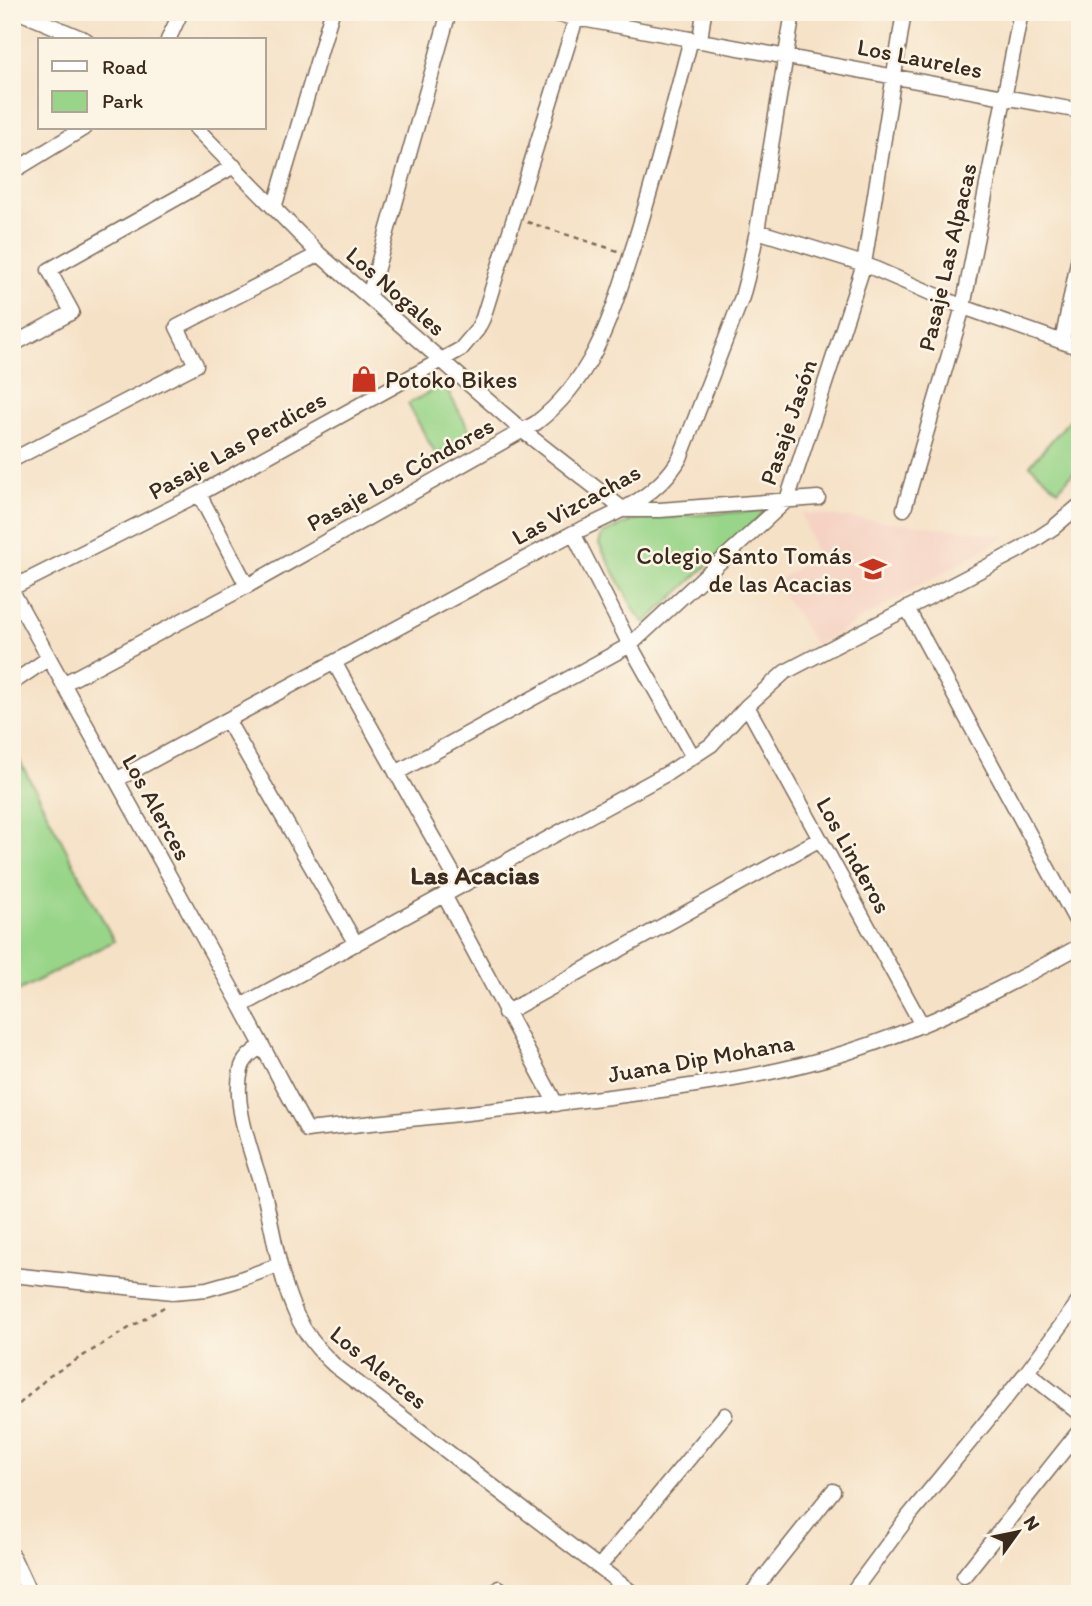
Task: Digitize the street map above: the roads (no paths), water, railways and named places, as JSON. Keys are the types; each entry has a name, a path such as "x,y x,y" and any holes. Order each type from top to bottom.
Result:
{"street":[{"path":"19,12 81,38"},
{"path":"169,38 181,12"},
{"path":"274,208 332,12"},
{"path":"369,296 449,12"},
{"name":"Los Laureles","path":"544,12 577,15 1080,111"},
{"name":"Pasaje Los Cóndores","path":"63,684 247,586 523,431 557,405 592,358 610,321 649,201 704,12"},
{"name":"Las Vizcachas","path":"116,780 573,533 624,510 658,486 674,469 741,297 757,231 793,12"},
{"name":"Pasaje Jasón","path":"396,773 630,645 787,500 864,264 904,12"},
{"name":"Pasaje Las Alpacas","path":"904,509 963,307 1021,12"},
{"name":"Pasaje Las Perdices","path":"12,590 199,494 461,349 483,318 577,15"},
{"path":"12,172 81,130"},
{"name":"Los Nogales","path":"197,130 319,254 523,431 624,510"},
{"path":"12,345 72,312 49,270 234,166"},
{"path":"757,231 864,264 963,307 1080,348"},
{"path":"1062,342 1080,252"},
{"path":"12,460 196,365 177,327 319,254"},
{"path":"199,494 247,586"},
{"path":"624,510 660,510 818,498"},
{"path":"241,1006 668,773 711,745 747,706 785,672 1021,549 1053,528 1080,505"},
{"path":"573,533 630,645 693,757"},
{"name":"Los Alerces","path":"12,590 307,1130"},
{"path":"907,608 1080,928"},
{"path":"12,683 49,658"},
{"path":"334,662 460,886"},
{"name":"Los Linderos","path":"747,706 922,1025"},
{"path":"227,720 356,944"},
{"path":"505,1013 820,839"},
{"path":"444,895 556,1104"},
{"name":"Juana Dip Mohana","path":"307,1130 556,1104 720,1083 761,1075 843,1054 922,1025 982,999 1080,946"},
{"name":"Los Alerces","path":"261,1046 243,1064 240,1076 245,1132 262,1189 279,1265 301,1325 310,1340 334,1365 634,1594"},
{"path":"12,1275 161,1291 185,1291 235,1281 279,1265"},
{"path":"851,1594 908,1517 1027,1372 1080,1300"},
{"path":"1027,1372 1080,1414"},
{"path":"599,1567 725,1415"},
{"path":"964,1576 1080,1430"},
{"path":"751,1594 833,1491"},
{"path":"12,1555 30,1594"}],"place":[{"name":"Potoko Bikes","path":"364,379"},
{"name":"Colegio Santo Tomás de las Acacias","path":"873,569"}],"district":[{"name":"Las Acacias","path":"475,875"}]}
